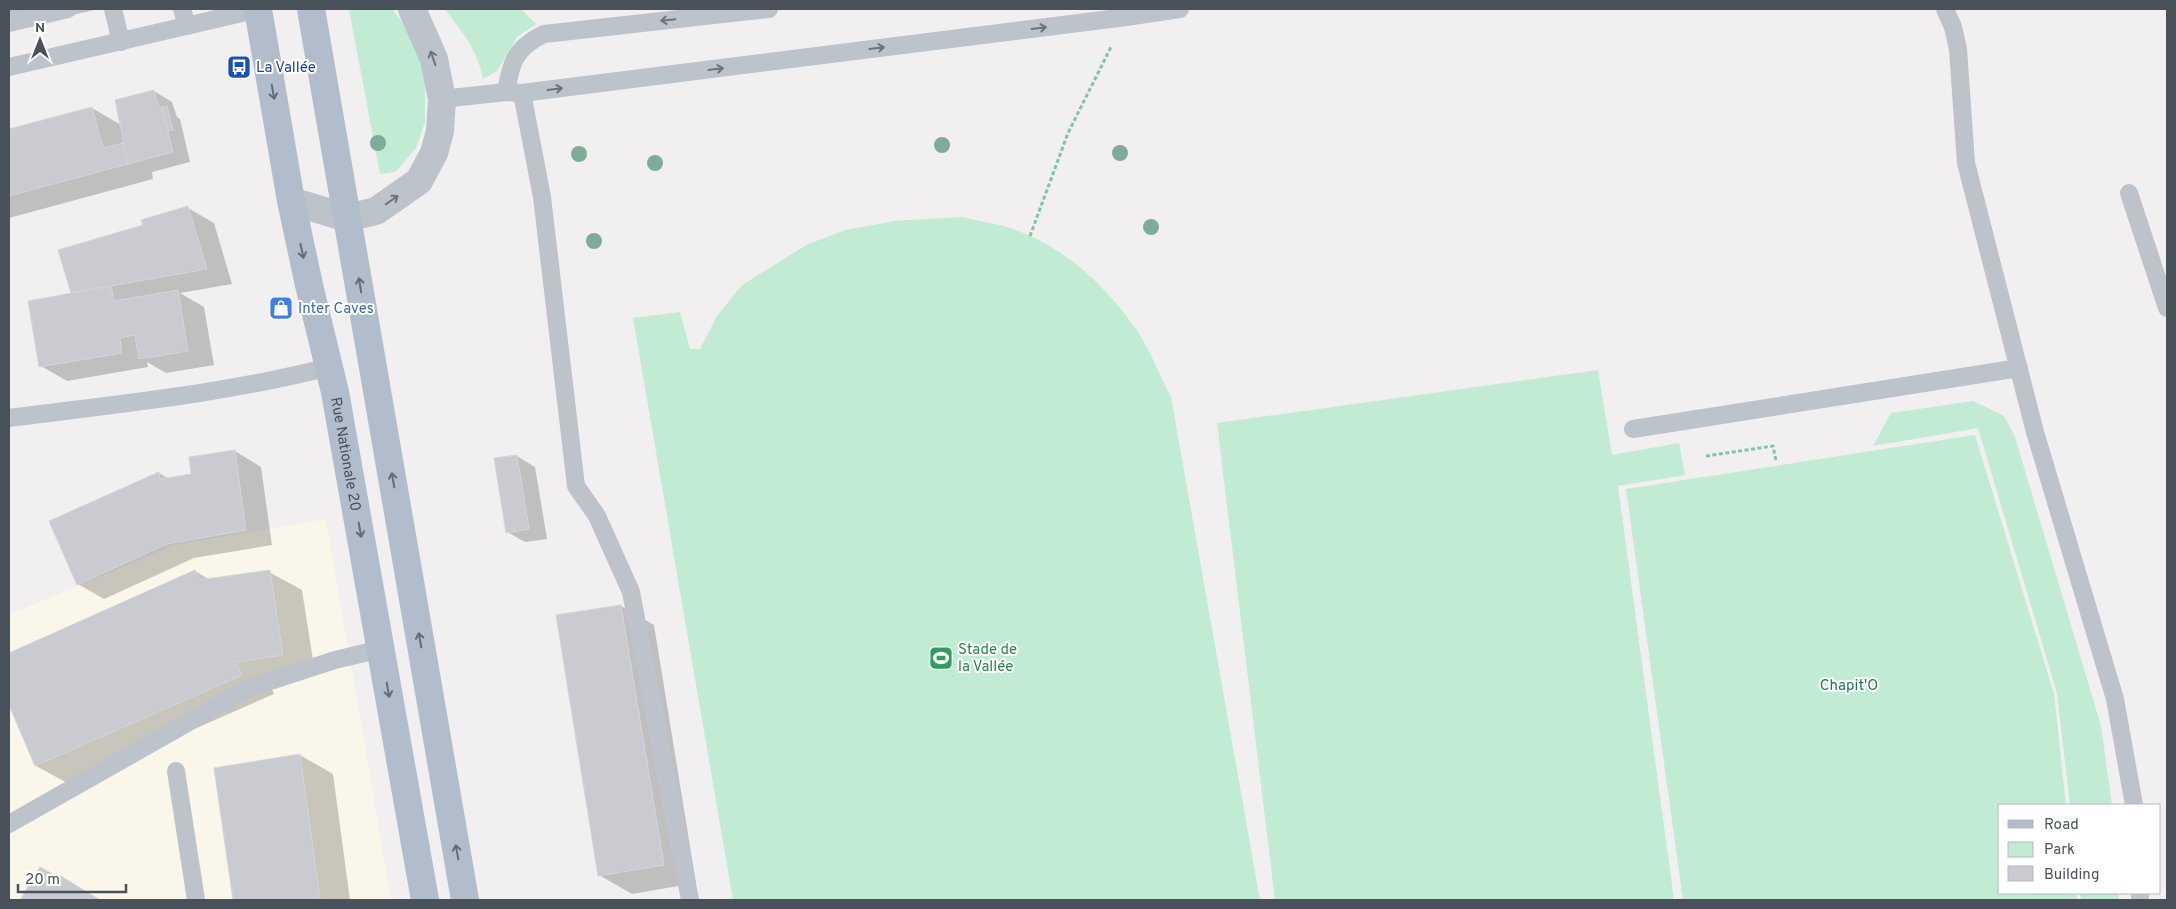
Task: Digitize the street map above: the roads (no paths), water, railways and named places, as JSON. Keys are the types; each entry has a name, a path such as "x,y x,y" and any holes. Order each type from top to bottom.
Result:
{"main road":[{"name":"Rue Nationale 20","path":"258,9 292,201 337,401 425,900"},
{"path":"313,20 465,900"}],"street":[{"path":"292,201 347,218 376,211 418,181 434,154 440,131 442,99 434,59 412,9"}],"lane":[{"path":"9,23 68,9"},
{"path":"113,9 121,42"},
{"path":"182,9 187,26"},
{"path":"9,67 258,9"},
{"path":"690,900 631,592 597,516 576,486 542,198 514,92 510,67 517,54 528,42 544,34 769,9"},
{"path":"442,99 514,92 1125,13 1180,9"},
{"path":"1945,9 1953,27 1958,50 1966,163 2038,442 2115,699 2134,804"},
{"path":"2129,193 2167,308"},
{"path":"9,418 200,393 282,379 329,367"},
{"path":"1633,429 2019,368"},
{"path":"9,824 249,688 335,660 381,649"},
{"path":"176,771 196,900"}],"place":[{"name":"La Vallée","path":"239,67"},
{"name":"Inter Caves","path":"281,308"},
{"name":"Stade de la Vallée","path":"941,658"}],"park label":[{"name":"Chapit'O","path":"1849,685"}]}
